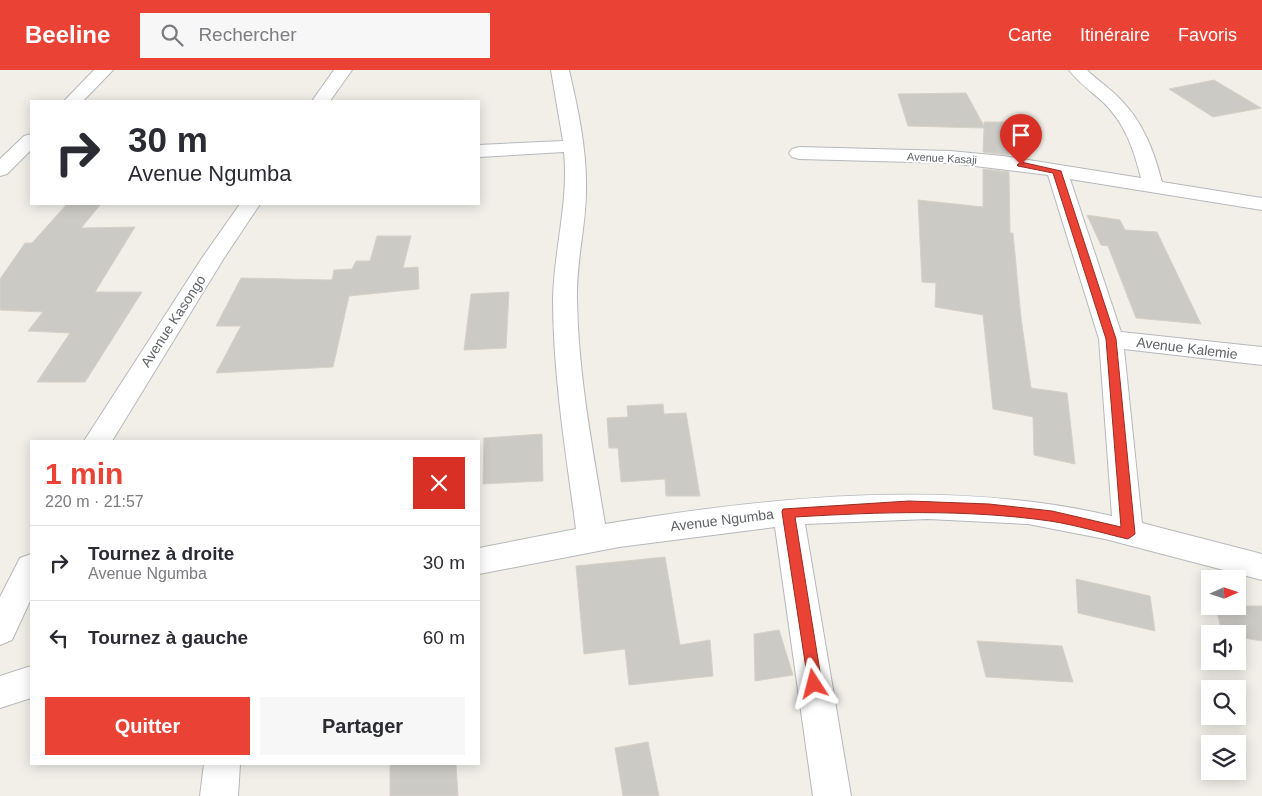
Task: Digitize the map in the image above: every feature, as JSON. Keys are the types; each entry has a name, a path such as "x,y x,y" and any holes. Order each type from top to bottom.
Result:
{"street":[{"path":"74,100 104,70"},
{"path":"322,100 342,70"},
{"path":"560,70 569,113 576,176 565,297 567,331 572,389 592,538"},
{"path":"1078,70 1115,104 1128,120 1145,153 1153,186"},
{"path":"0,170 30,141"},
{"path":"480,151 572,146"},
{"name":"Avenue Kasaji","path":"798,153 950,157 1003,162 1262,204"},
{"path":"1057,171 1111,339 1128,534"},
{"name":"Avenue Kasongo","path":"99,440 213,258 249,205"},
{"name":"Avenue Kalemie","path":"1111,339 1262,356"},
{"name":"Avenue Ngumba","path":"480,561 592,538 788,512 909,506 989,509 1052,516 1262,567"},
{"path":"788,512 832,796"},
{"path":"0,630 30,569"},
{"path":"0,692 30,682"},
{"path":"219,796 222,765"}],"building":[{"path":"1214,80 1261,108 1213,117 1169,89"},
{"path":"966,93 984,126 984,122 1009,122 1009,155 983,152 984,128 908,126 898,94"},
{"path":"983,169 1009,172 1010,233 1013,233 1021,318 1031,388 1067,393 1075,464 1034,455 1033,417 993,409 983,315 935,307 936,283 922,282 918,200 983,207"},
{"path":"66,205 100,205 81,228 135,227 95,292 142,292 85,382 37,382 70,333 28,331 43,312 0,310 0,279 25,243 32,243"},
{"path":"1087,215 1120,220 1125,230 1157,232 1201,324 1136,318 1108,246 1101,245"},
{"path":"377,236 411,236 403,268 418,267 419,289 349,296 333,367 216,373 241,326 216,326 241,278 332,280 334,270 352,269 356,261 370,261"},
{"path":"509,292 506,348 464,350 471,294"},
{"path":"663,404 664,414 686,413 700,496 666,496 665,479 621,482 618,448 609,448 607,418 628,417 627,406"},
{"path":"542,434 543,481 483,484 484,438"},
{"path":"665,557 680,645 710,640 713,676 629,685 625,649 584,654 576,566"},
{"path":"1076,579 1150,596 1155,631 1078,613"},
{"path":"1246,606 1262,606 1262,641 1246,638 1246,625 1220,625 1218,615 1246,615"},
{"path":"779,630 793,675 755,681 754,634"},
{"path":"977,641 1062,646 1073,682 986,677"},
{"path":"648,742 659,796 623,796 615,748"},
{"path":"390,765 456,765 458,796 390,796"}],"route":[{"path":"814,684 788,512 909,506 989,509 1052,516 1128,534 1111,339 1057,171 1021,165"}]}
